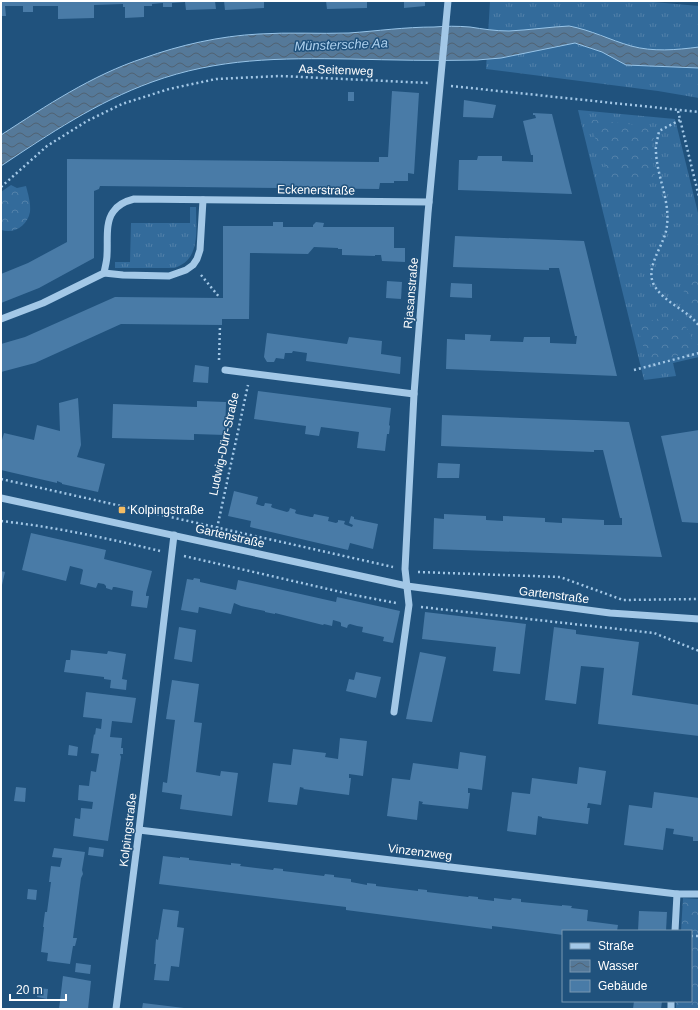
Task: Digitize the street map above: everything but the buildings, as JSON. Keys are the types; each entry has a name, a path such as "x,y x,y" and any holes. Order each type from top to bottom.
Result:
{"street":[{"name":"Rjasanstraße","path":"407,586 405,569 414,394 429,202 448,1"},
{"name":"Eckenerstraße","path":"104,273 107,257 108,226 113,212 124,202 134,199 429,202"},
{"path":"1,319 43,303 104,273 169,276 186,270 193,265 200,250 203,200"},
{"path":"225,370 414,394"},
{"name":"Gartenstraße","path":"1,498 341,573 407,586 610,613 699,619"},
{"name":"Kolpingstraße","path":"116,1009 174,535"},
{"path":"394,712 409,605 407,586"},
{"name":"Vinzenzweg","path":"139,830 677,894 699,894"},
{"path":"675,930 677,894"}],"path":[{"name":"Aa-Seitenweg","path":"1,187 47,146 87,121 122,104 169,89 216,79 280,76 407,81 678,111 699,112"},
{"path":"678,111 699,197"},
{"path":"680,120 659,131 656,152 667,207 667,225 663,242 652,265 651,274 654,284 659,292 691,317 699,326"},
{"path":"193,265 220,298"},
{"path":"220,325 220,343"},
{"path":"634,370 699,353"},
{"name":"Ludwig-Dürr-Straße","path":"214,544 250,373"},
{"path":"1,479 422,573 560,577 623,600 699,599"}],"green space":[{"path":"490,1 642,1 699,6 699,98 658,91 486,69"},
{"path":"578,110 675,119 699,217 699,357 673,363 676,376 644,380"},
{"path":"588,119 643,126 655,133 651,151 655,177 638,179 610,178"},
{"path":"11,185 17,188 26,186 30,202 30,212 26,221 20,228 6,231 1,230 1,192"},
{"path":"190,207 196,207 195,244 193,252 183,264 174,268 115,268 115,262 130,262 131,223 190,223"},
{"path":"699,278 699,309 687,303 683,293 690,280"},
{"path":"663,317 677,320 686,327 692,338 696,352 648,362 637,325"},
{"path":"683,898 699,899 699,1009 676,1009 676,1002 692,1002 692,930 681,930"}],"water":[{"name":"Münstersche Aa","path":"452,26 509,31 569,26 639,48 665,50 699,47 699,68 626,65 602,52 575,43 501,58 477,60 299,59 250,61 225,64 177,74 152,82 112,99 37,142 1,166 1,135 70,92 106,73 144,58 186,45 215,39 270,33 349,33"}],"place":[{"name":"Kolpingstraße","path":"122,510"}]}
